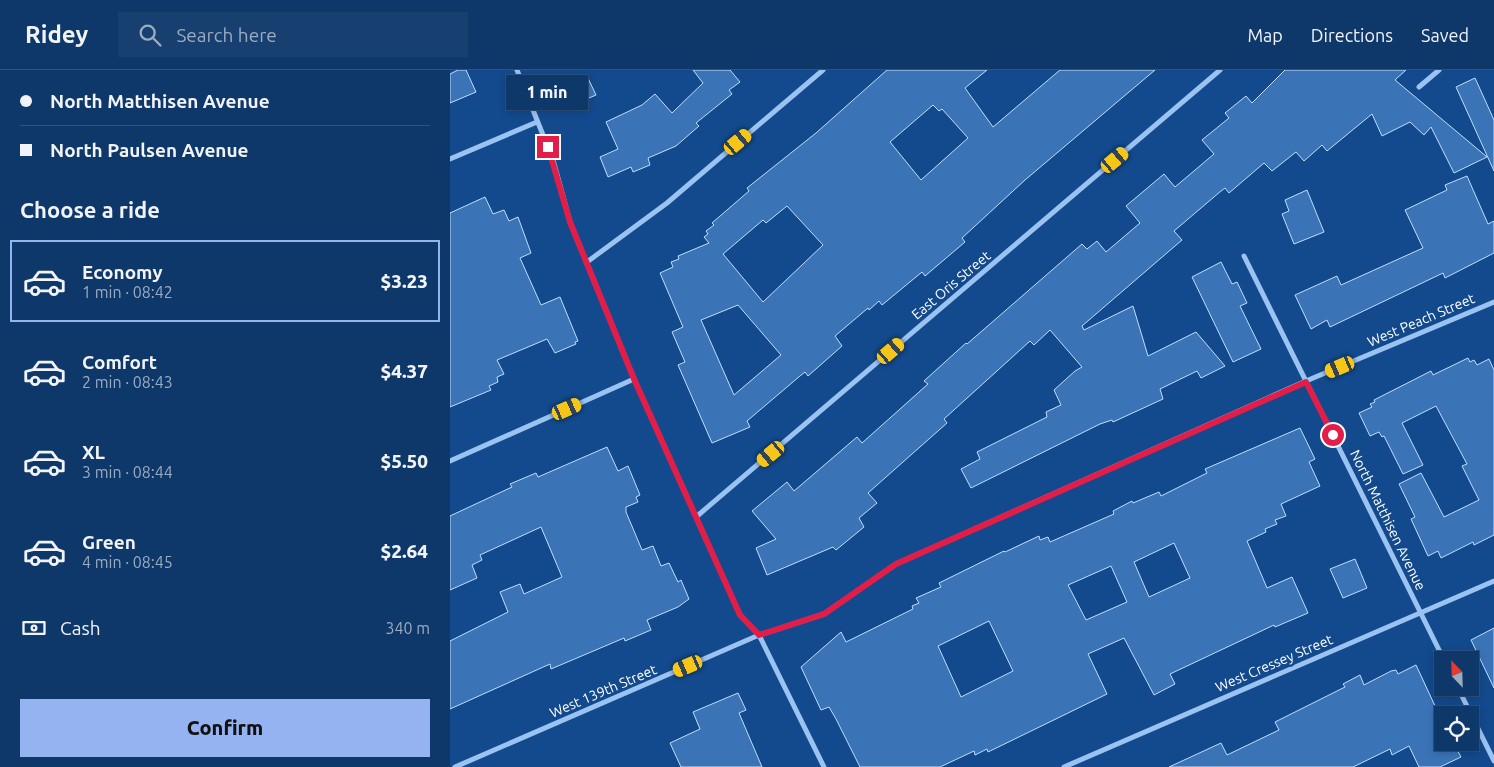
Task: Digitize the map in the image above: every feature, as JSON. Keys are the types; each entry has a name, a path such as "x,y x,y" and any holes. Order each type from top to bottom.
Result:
{"street":[{"path":"517,70 553,160 570,222 634,379 740,615 759,635 824,767"},
{"path":"587,262 667,203 823,70"},
{"name":"East Oris Street","path":"696,517 1220,70"},
{"path":"1419,87 1439,70"},
{"path":"450,159 537,122"},
{"name":"North Matthisen Avenue","path":"1244,256 1440,651"},
{"name":"West Peach Street","path":"759,635 824,614 896,564 1306,382 1494,302"},
{"path":"450,461 634,379"},
{"name":"West Cressey Street","path":"1064,767 1494,581"},
{"name":"West 139th Street","path":"455,767 759,635"},
{"path":"1462,696 1494,761"}],"building":[{"path":"458,70 466,70 476,92 450,103 450,74"},
{"path":"693,70 730,70 740,82 729,90 732,94 696,123 699,126 676,146 648,158 650,165 633,172 631,167 608,177 600,157 618,149 606,122 642,105 655,94 672,113 703,83"},
{"path":"887,70 987,70 965,88 993,127 1060,70 1155,70 1025,180 962,238 965,242 925,276 922,272 882,305 879,301 869,310 868,308 835,336 842,346 808,376 805,372 747,421 750,427 712,443 678,365 685,362 672,332 683,327 660,273 673,267 671,262 679,259 678,256 709,243 704,237 708,234 706,231 714,225 712,223 749,191 747,188 816,133","holes":["933,105 939,111 942,109 968,138 921,180 890,142","787,206 823,245 763,302 723,254 763,220 766,223","738,305 781,355 734,395 701,320"]},
{"path":"1285,70 1406,70 1395,80 1487,157 1454,173 1431,127 1424,135 1410,122 1382,136 1372,114 1327,151 1322,145 1304,161 1296,152 1272,171 1264,163 1229,193 1225,188 1221,191 1174,231 1182,240 1082,326 1084,330 1133,306 1148,356 1196,332 1225,366 1201,378 1197,371 1160,389 1163,399 1113,422 1112,420 1100,424 971,488 961,469 980,459 977,452 1047,417 1046,412 1061,405 1054,390 1082,367 1050,330 1034,345 1030,341 944,419 947,423 868,493 877,503 859,518 864,527 836,550 833,547 767,575 756,548 776,539 752,511 787,482 794,491 857,437 862,443 928,384 924,381 966,343 1082,244 1087,249 1097,241 1106,252 1140,223 1126,206 1164,174 1175,187 1214,154 1202,140 1229,118 1225,113 1246,96 1252,103"},
{"path":"587,76 596,95 575,104 567,84"},
{"path":"1475,78 1494,120 1494,171 1456,87"},
{"path":"1467,176 1488,224 1494,221 1494,253 1445,278 1443,273 1330,327 1327,320 1311,329 1295,295 1337,276 1341,285 1423,248 1405,210 1447,190 1445,185"},
{"path":"1307,190 1324,232 1294,244 1282,214 1289,211 1285,200"},
{"path":"485,197 493,214 504,210 509,221 518,217 531,253 520,258 541,305 560,297 578,341 575,342 576,344 555,353 547,339 497,360 504,374 497,377 498,382 489,386 491,390 450,407 450,213"},
{"path":"1221,262 1232,284 1237,282 1247,303 1240,306 1261,349 1233,362 1192,277"},
{"path":"1468,358 1470,362 1474,360 1477,365 1489,359 1494,370 1494,535 1474,545 1473,542 1441,558 1438,551 1428,556 1411,519 1415,517 1399,484 1421,473 1444,517 1479,500 1462,466 1467,464 1436,406 1402,423 1423,465 1403,474 1384,436 1382,437 1379,432 1370,436 1359,413 1372,407 1370,404 1375,402 1374,400 1431,371 1433,375"},
{"path":"1300,428 1315,459 1309,462 1320,486 1281,504 1286,516 1275,520 1277,524 1265,529 1266,532 1247,541 1267,588 1292,577 1308,613 1275,627 1274,625 1170,674 1175,684 1154,695 1124,638 1088,654 1107,694 988,752 987,749 975,755 974,751 940,767 860,767 829,707 821,710 801,667 841,632 846,642 913,609 912,606 919,603 916,598 941,587 939,583 1004,551 1039,536 1040,540 1048,537 1050,542 1114,514 1113,511 1132,501 1133,503 1159,492 1161,496 1207,473 1205,469","holes":["1174,543 1190,578 1149,597 1134,562","1111,566 1127,602 1086,620 1068,585","989,621 1013,671 961,697 938,646"]},
{"path":"607,447 618,471 628,466 640,495 636,497 638,502 626,507 626,512 642,550 653,546 661,566 669,563 678,582 681,580 689,599 678,607 647,620 651,630 625,641 624,638 551,669 550,664 450,709 450,641 508,612 500,592 520,584 524,594 562,577 541,527 480,555 482,560 472,565 477,578 450,590 450,516 512,487 510,484 536,473 538,477"},
{"path":"1355,559 1367,588 1343,598 1330,569"},
{"path":"1494,628 1494,688 1479,657 1479,651 1476,651 1471,640"},
{"path":"1416,665 1435,706 1434,751 1458,751 1461,757 1440,767 1419,767 1409,746 1392,755 1390,749 1353,767 1169,767 1221,743 1227,755 1279,730 1275,722 1345,687 1343,684 1360,675 1364,685 1391,671 1396,670 1398,674"},
{"path":"738,693 746,710 739,713 762,767 681,767 670,743 700,729 693,712"}],"route":[{"path":"548,147 570,222 634,379 740,615 759,635 824,614 896,564 1306,382 1333,435"}]}
